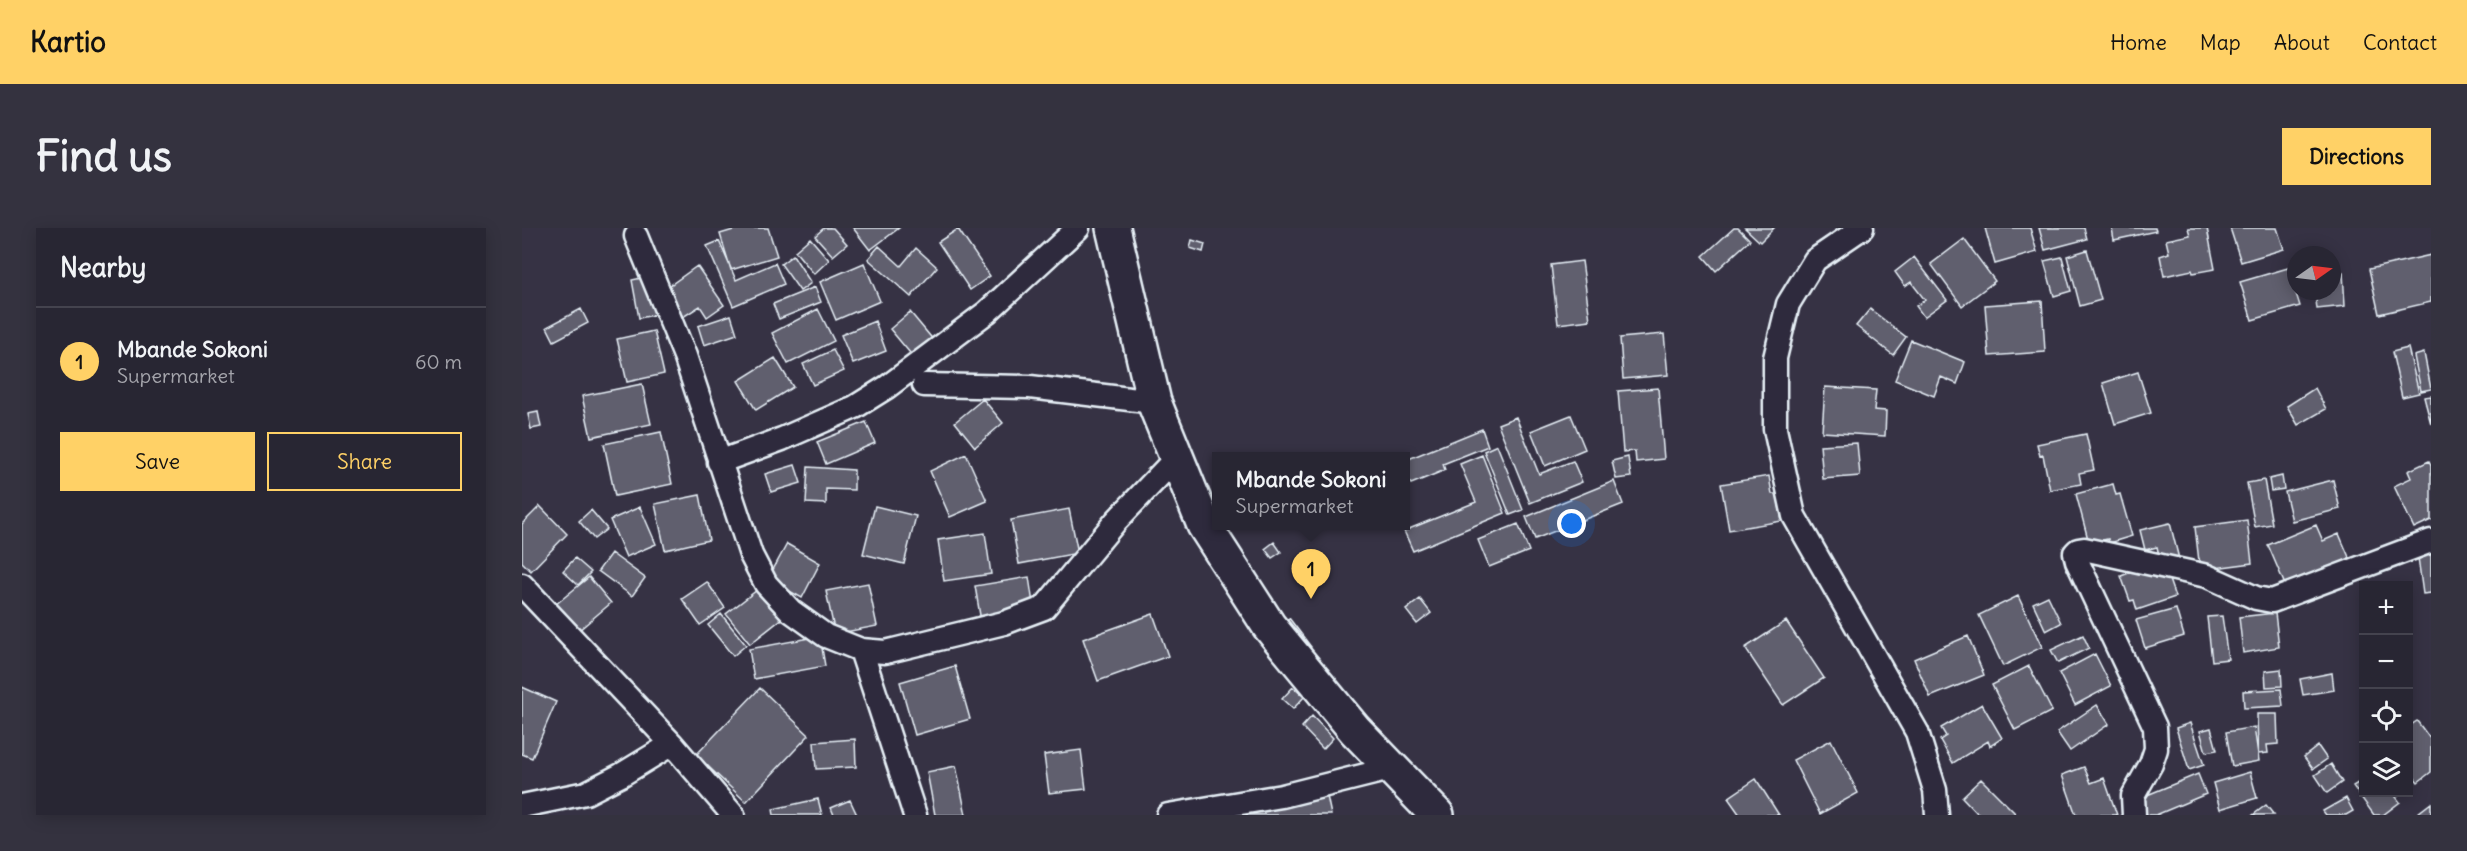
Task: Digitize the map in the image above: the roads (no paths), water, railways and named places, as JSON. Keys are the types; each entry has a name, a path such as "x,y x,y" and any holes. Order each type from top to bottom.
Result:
{"main road":[{"path":"1113,228 1154,402 1204,525 1269,626 1355,730 1437,815"}],"street":[{"path":"719,462 782,439 855,407 887,387 987,312 1078,228"},
{"path":"1862,228 1815,260 1788,304 1775,358 1774,429 1794,516 1917,732 1935,790 1936,815"},
{"path":"636,236 685,356 751,555 766,584 791,611 826,636 861,650 885,652 1004,623 1044,608 1116,521 1177,458"},
{"path":"924,385 1030,387 1154,402"},
{"path":"2133,815 2133,796 2146,775 2156,750 2155,727 2077,561 2075,553 2078,550 2084,549 2207,576 2256,598 2272,601 2431,541"},
{"path":"522,585 672,744 733,815"},
{"path":"861,650 915,815"},
{"path":"522,806 586,793 672,744"},
{"path":"1168,815 1282,796 1394,768"}],"place":[{"name":"Mbande Sokoni","path":"1311,599"}]}
